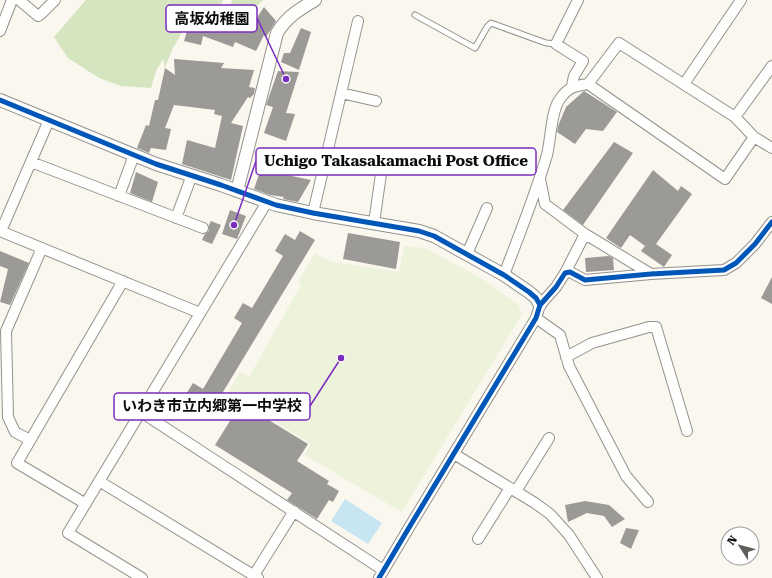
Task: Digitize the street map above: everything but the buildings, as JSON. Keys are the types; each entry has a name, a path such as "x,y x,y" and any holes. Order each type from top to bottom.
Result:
{"street":[{"path":"0,31 12,0"},
{"path":"19,0 38,16 55,0"},
{"path":"237,191 277,33 283,23 293,14 315,0"},
{"path":"504,275 540,179 550,142 555,108 560,98 572,86 574,76 583,61 556,44 578,0"},
{"path":"684,84 741,0"},
{"path":"313,214 358,21"},
{"path":"588,84 618,43 735,117 754,137 772,148"},
{"path":"735,117 772,66"},
{"path":"572,86 588,84 725,179 754,137"},
{"path":"341,93 376,101"},
{"path":"0,100 156,164 192,175 267,202 313,214 419,231 434,236 504,275 529,292 536,298 540,305"},
{"path":"49,120 0,231 200,313"},
{"path":"119,196 134,155"},
{"path":"31,162 203,228"},
{"path":"374,223 382,167"},
{"path":"176,218 192,175"},
{"path":"540,179 546,204 585,234 651,274"},
{"path":"142,578 68,533 267,202"},
{"path":"467,254 487,208"},
{"path":"565,273 570,272 585,280 651,274 724,270 736,263 755,244 772,222"},
{"path":"141,412 294,511 381,574 536,318 540,305 556,287 565,273 585,234"},
{"path":"30,440 15,432 8,418 6,331 42,248"},
{"path":"86,504 17,463 123,281"},
{"path":"536,318 560,335 569,366 626,476 648,502"},
{"path":"566,357 592,343 649,326 656,327 687,431"},
{"path":"478,539 549,438"},
{"path":"454,454 550,514 569,535 597,578"},
{"path":"99,481 256,577 294,511"}],"lane":[{"path":"415,15 475,48 487,27 491,23 546,43 556,44"}],"green space":[{"path":"86,0 223,0 215,13 182,5 181,34 172,50 165,68 163,59 156,71 151,88 121,86 99,78 68,58 54,37"},
{"path":"232,0 263,0 252,12 228,12"},
{"path":"404,246 425,248 481,278 518,304 522,314 402,512 304,455 311,444 239,399 227,417 218,411 240,372 249,377 301,285 298,281 315,254 333,262 399,272"}],"water":[{"path":"345,499 382,523 368,544 331,521"}],"cycle path":[{"path":"0,100 156,164 276,205 313,213 419,231 434,236 504,275 529,292 536,298 540,305"},
{"path":"379,578 536,318 540,305 556,287 565,273 570,272 585,280 651,274 724,270 736,263 755,244 772,222"}],"place":[{"name":"高坂幼稚園","path":"286,79"},
{"name":"Uchigo Takasakamachi Post Office","path":"234,225"},
{"name":"いわき市立内郷第一中学校","path":"341,358"}]}
